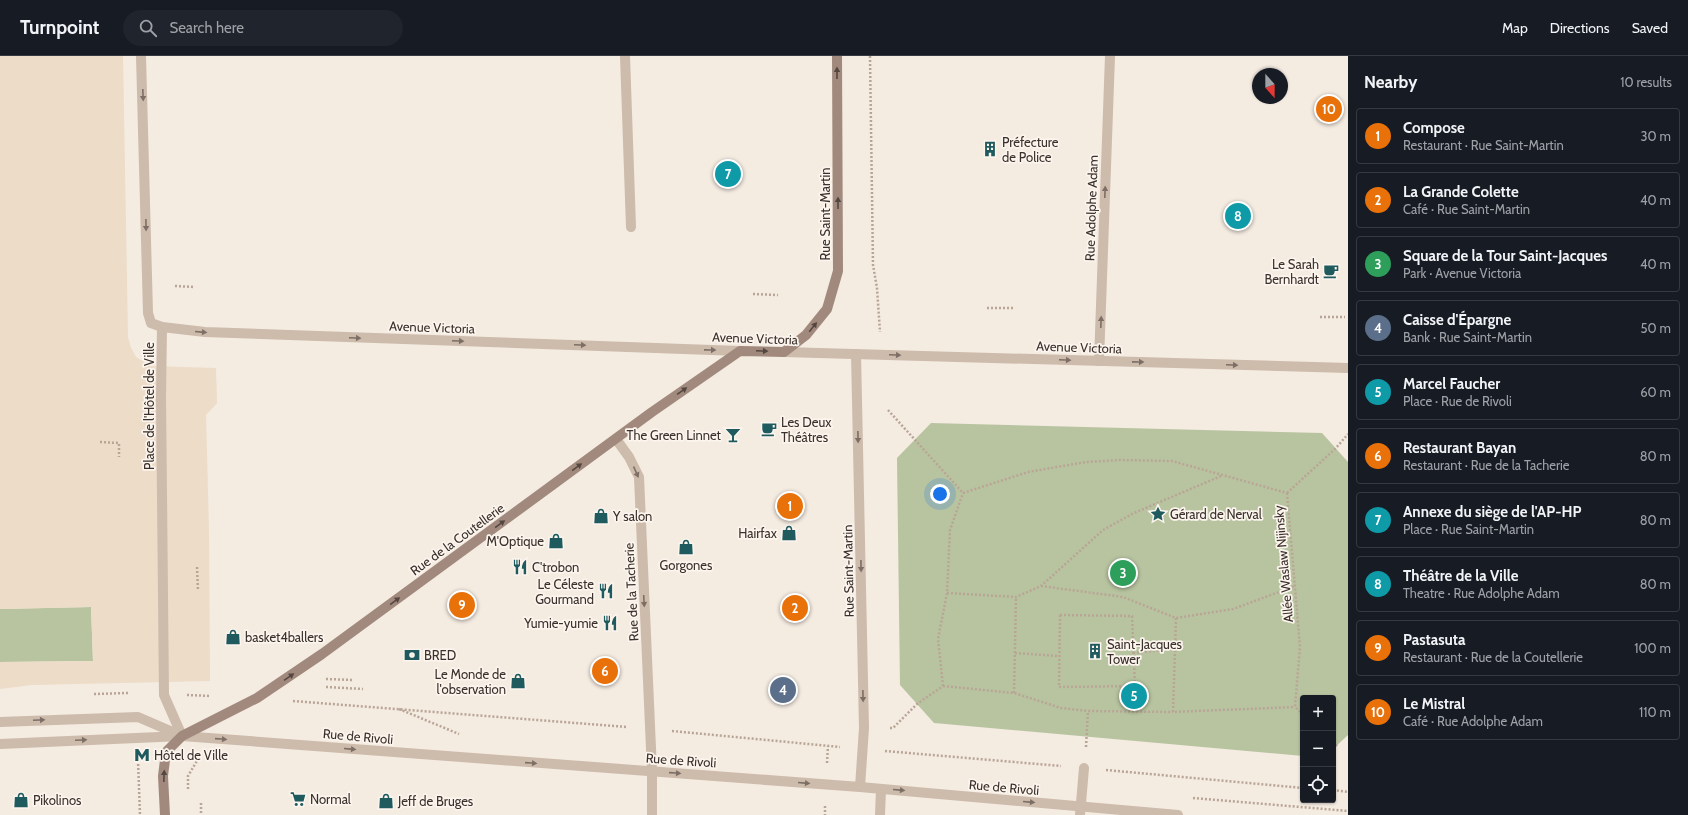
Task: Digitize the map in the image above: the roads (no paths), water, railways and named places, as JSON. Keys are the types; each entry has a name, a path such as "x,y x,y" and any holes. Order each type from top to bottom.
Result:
{"main road":[{"name":"Rue Saint-Martin","path":"784,352 806,335 827,309 838,271 837,56"},
{"name":"Avenue Victoria","path":"740,351 784,352"},
{"name":"Rue de la Coutellerie","path":"164,815 163,776 166,752 182,736 257,698 328,650 616,439 740,351"}],"street":[{"name":"Place de l'Hôtel de Ville","path":"141,56 148,313 151,323 162,327 161,405 164,695 182,736"},
{"path":"625,56 631,227"},
{"name":"Rue Adolphe Adam","path":"1099,361 1110,56"},
{"name":"Avenue Victoria","path":"162,327 205,332 740,351"},
{"name":"Avenue Victoria","path":"784,352 1348,368"},
{"name":"Rue Saint-Martin","path":"856,354 864,728 860,787"},
{"name":"Rue de la Tacherie","path":"616,439 629,457 639,477 652,751 652,815"},
{"name":"Rue de Rivoli","path":"0,722 138,717 182,736"},
{"name":"Rue de Rivoli","path":"0,744 182,736 860,787 1080,811 1178,815"},
{"path":"1080,811 1084,768"},
{"path":"880,815 881,789"}],"place":[{"name":"Le Mistral","path":"1329,109"},
{"name":"Préfecture de Police","path":"990,149"},
{"name":"Annexe du siège de l'AP-HP","path":"728,174"},
{"name":"Théâtre de la Ville","path":"1238,216"},
{"name":"Le Sarah Bernhardt","path":"1331,271"},
{"name":"Les Deux Théâtres","path":"769,429"},
{"name":"The Green Linnet","path":"733,435"},
{"name":"Compose","path":"790,506"},
{"name":"Gérard de Nerval","path":"1158,514"},
{"name":"Y salon","path":"601,516"},
{"name":"Hairfax","path":"789,533"},
{"name":"M'Optique","path":"556,541"},
{"name":"Gorgones","path":"686,547"},
{"name":"C'trobon","path":"520,567"},
{"name":"Square de la Tour Saint-Jacques","path":"1123,573"},
{"name":"Le Céleste Gourmand","path":"606,591"},
{"name":"Pastasuta","path":"462,605"},
{"name":"La Grande Colette","path":"795,608"},
{"name":"Yumie-yumie","path":"610,623"},
{"name":"basket4ballers","path":"233,637"},
{"name":"Saint-Jacques Tower","path":"1095,651"},
{"name":"BRED","path":"412,655"},
{"name":"Restaurant Bayan","path":"605,671"},
{"name":"Le Monde de l'observation","path":"518,681"},
{"name":"Caisse d'Épargne","path":"783,690"},
{"name":"Marcel Faucher","path":"1134,696"},
{"name":"Hôtel de Ville","path":"142,755"},
{"name":"Normal","path":"298,799"},
{"name":"Pikolinos","path":"21,800"},
{"name":"Jeff de Bruges","path":"386,801"}]}
